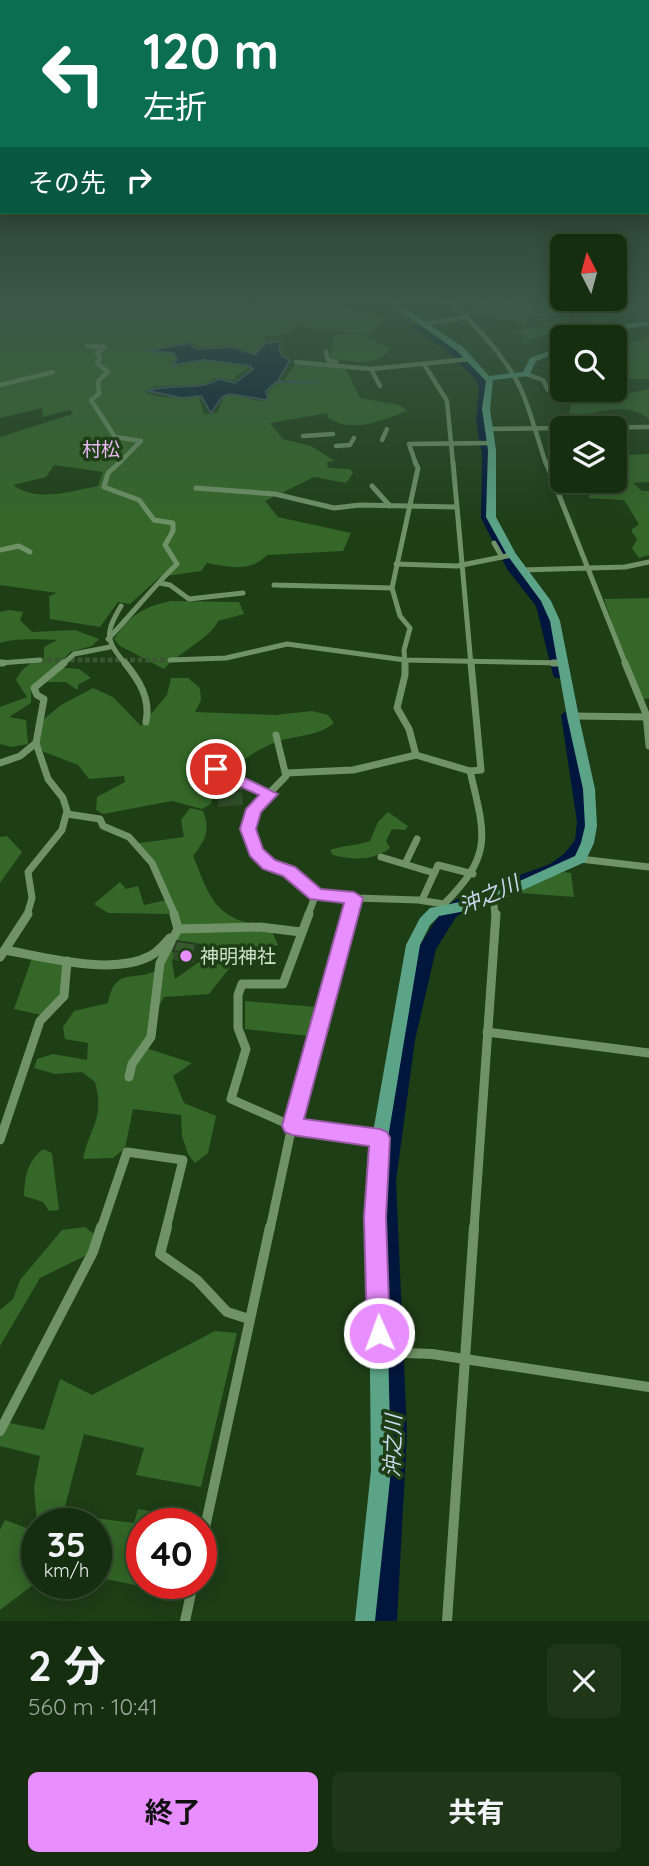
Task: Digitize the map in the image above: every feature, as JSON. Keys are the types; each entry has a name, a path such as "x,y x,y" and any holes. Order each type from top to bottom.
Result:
{"street":[{"path":"0,386 28,379"},
{"path":"0,763 20,756 36,743 44,699 37,695 34,688 74,654 109,643 121,622 135,610 141,598 160,583 177,564 176,558 165,545 174,525 152,519 139,500 103,487 107,473 126,459 127,454 141,441 115,437 101,420 98,408 91,403 99,394 98,381 101,379"},
{"path":"376,379 380,386"},
{"path":"286,773 353,770 416,755 470,771 481,770 447,401 433,379"},
{"path":"488,379 491,517 507,556"},
{"path":"516,379 586,568 648,717 649,746"},
{"path":"539,379 543,380 548,390"},
{"path":"416,755 409,729 397,708 405,675 404,650 410,628 400,616 392,588 418,468 411,456 409,444 451,445 533,427 649,427"},
{"path":"382,440 387,429"},
{"path":"303,436 333,434"},
{"path":"336,446 350,445 354,439"},
{"path":"372,486 390,506"},
{"path":"196,488 275,494 330,507 456,507"},
{"path":"494,543 522,570 550,610 565,663 592,821 586,850 580,859"},
{"path":"0,550 19,546 30,552"},
{"path":"396,564 462,565 507,556"},
{"path":"522,570 649,562"},
{"path":"160,583 170,585 189,599 243,593"},
{"path":"274,585 392,588"},
{"path":"109,643 121,607"},
{"path":"109,643 147,698 150,713 146,723"},
{"path":"170,660 226,658 287,644 405,660 565,663"},
{"path":"0,663 40,660"},
{"path":"573,716 648,717"},
{"path":"276,735 286,773 280,785 254,809 248,820 250,842 269,865 289,872 316,894 422,900 444,906 471,905 580,859 649,867"},
{"path":"2,953 16,935 33,896 27,881 28,872 62,830 67,814 63,797 48,778 44,752 36,743"},
{"path":"192,768 216,769 270,794"},
{"path":"365,1621 381,1470 375,1217 380,1138 412,945 425,922 444,906 473,874 481,860 484,839 470,771"},
{"path":"67,814 100,819 103,826 129,837 144,853 173,907 175,932 160,964 151,1037 132,1065 129,1077"},
{"path":"405,864 417,839"},
{"path":"382,857 434,873"},
{"path":"422,900 438,864 473,874"},
{"path":"316,894 284,984 242,984 238,995 238,1028 246,1049 231,1099 292,1126 380,1138"},
{"path":"447,1621 496,908 493,897"},
{"path":"209,1508 292,1126 354,898"},
{"path":"2,953 104,963 147,958 175,932 260,928 301,932"},
{"path":"0,1140 40,1021 64,996 67,961"},
{"path":"487,1032 649,1053"},
{"path":"0,1431 93,1251 127,1152 183,1160 160,1254 197,1279 228,1312 249,1318"},
{"path":"379,1352 464,1359 649,1387"},
{"path":"186,1621 190,1599"}],"green space":[{"path":"0,379 214,379 199,385 162,386 144,391 163,397 199,397 204,414 217,413 224,397 267,401 269,390 278,383 296,381 285,379 351,379 360,398 399,405 408,411 358,425 338,423 328,418 327,413 270,423 283,439 311,446 335,461 327,462 328,468 350,469 353,473 346,483 314,477 265,501 278,517 351,533 343,551 267,555 254,564 239,567 207,563 201,571 160,577 130,604 118,602 100,627 50,619 49,596 57,593 0,585 0,437 73,414 70,410 43,417 42,408 0,418","holes":["54,465 103,472 98,486 44,495 13,485 46,477"]},
{"path":"649,389 649,419 632,410 623,409 582,416 572,416 569,413 571,405 586,402 627,402 627,394"},
{"path":"649,454 649,482 633,483 642,491 649,491 649,555 639,558 632,548 637,539 631,530 639,524 624,500 588,498 592,493 627,493 627,455"},
{"path":"649,598 649,698 639,700 604,599"},
{"path":"171,601 239,602 244,614 218,621 209,633 164,669 120,646 114,639 138,613"},
{"path":"0,612 23,612 20,620 32,632 75,630 99,639 92,646 70,652 57,667 79,669 91,678 79,684 77,690 66,682 37,682 31,690 31,703 9,717 26,720 28,744 11,747 0,744 0,707 27,697 16,680 18,676 27,666 44,658 44,647 57,640 36,639 0,643"},
{"path":"171,678 188,678 200,688 201,700 195,712 275,715 312,711 328,715 334,723 317,732 262,748 227,773 215,767 192,768 189,783 195,770 218,770 226,776 214,792 211,804 202,809 172,801 103,814 96,810 97,797 125,782 124,776 89,779 78,765 44,752 36,743 38,724 61,705 93,688 113,697 141,726 167,695"},
{"path":"190,808 203,811 207,824 206,835 193,856 211,897 226,914 252,924 270,927 278,945 238,957 209,994 164,997 143,1047 192,1063 173,1076 184,1103 216,1116 208,1153 195,1163 188,1154 182,1136 181,1115 133,1109 125,1148 113,1158 83,1159 97,1114 98,1095 95,1082 82,1072 55,1074 34,1068 37,1059 53,1054 87,1060 88,1043 65,1039 63,1027 74,1011 108,1003 112,990 123,978 155,971 163,964 178,940 171,937 176,923 156,871 133,844 184,837 181,820","holes":["181,941 201,944 206,957 175,979 172,961"]},
{"path":"388,812 408,826 405,830 392,829 386,841 390,848 363,858 333,855 330,850 370,841 378,822"},
{"path":"7,836 22,852 0,883 0,837"},
{"path":"564,872 571,873 574,897 507,892"},
{"path":"120,882 126,889 138,886 144,905 166,900 170,914 108,913 94,904"},
{"path":"33,955 67,961 64,996 45,1016 14,1009"},
{"path":"245,1001 317,1007 308,1036 245,1029"},
{"path":"43,1149 52,1153 59,1210 49,1211 43,1202 24,1196 28,1170 33,1159"},
{"path":"85,1227 94,1234 93,1252 40,1278 0,1346 0,1310 13,1299 20,1280 62,1230"},
{"path":"215,1331 237,1333 201,1487 136,1475 144,1448 84,1434 65,1508 36,1508 34,1487 40,1456 0,1446 0,1431 5,1422 44,1430 60,1379 92,1395"},
{"path":"5,1520 21,1526 21,1594 0,1610 0,1530"},
{"path":"112,1520 126,1522 126,1583 112,1580"}],"water":[{"path":"219,379 235,383 241,379 318,382 276,382 266,391 266,400 229,394 222,397 211,413 201,396 182,398 148,391 202,385"}],"building":[{"path":"241,775 243,791 217,793 216,776"},
{"path":"177,941 196,944 193,954 173,951"}],"waterway":[{"name":"沖之川","path":"481,379 484,390 481,421 487,455 487,518 513,569 542,606 560,675"},
{"name":"沖之川","path":"384,1621 395,1433 386,1181 406,1040 427,948 450,912 470,899 556,868 570,858 583,841 585,822 568,715"}],"tunnel":[{"path":"40,660 170,660"}],"place":[{"name":"神明神社","path":"186,956"}],"district":[{"name":"村松","path":"101,449"}],"route":[{"path":"216,769 252,788 270,794 254,809 248,820 250,842 269,865 289,872 316,894 354,898 292,1126 380,1138 375,1217 379,1333"}]}
